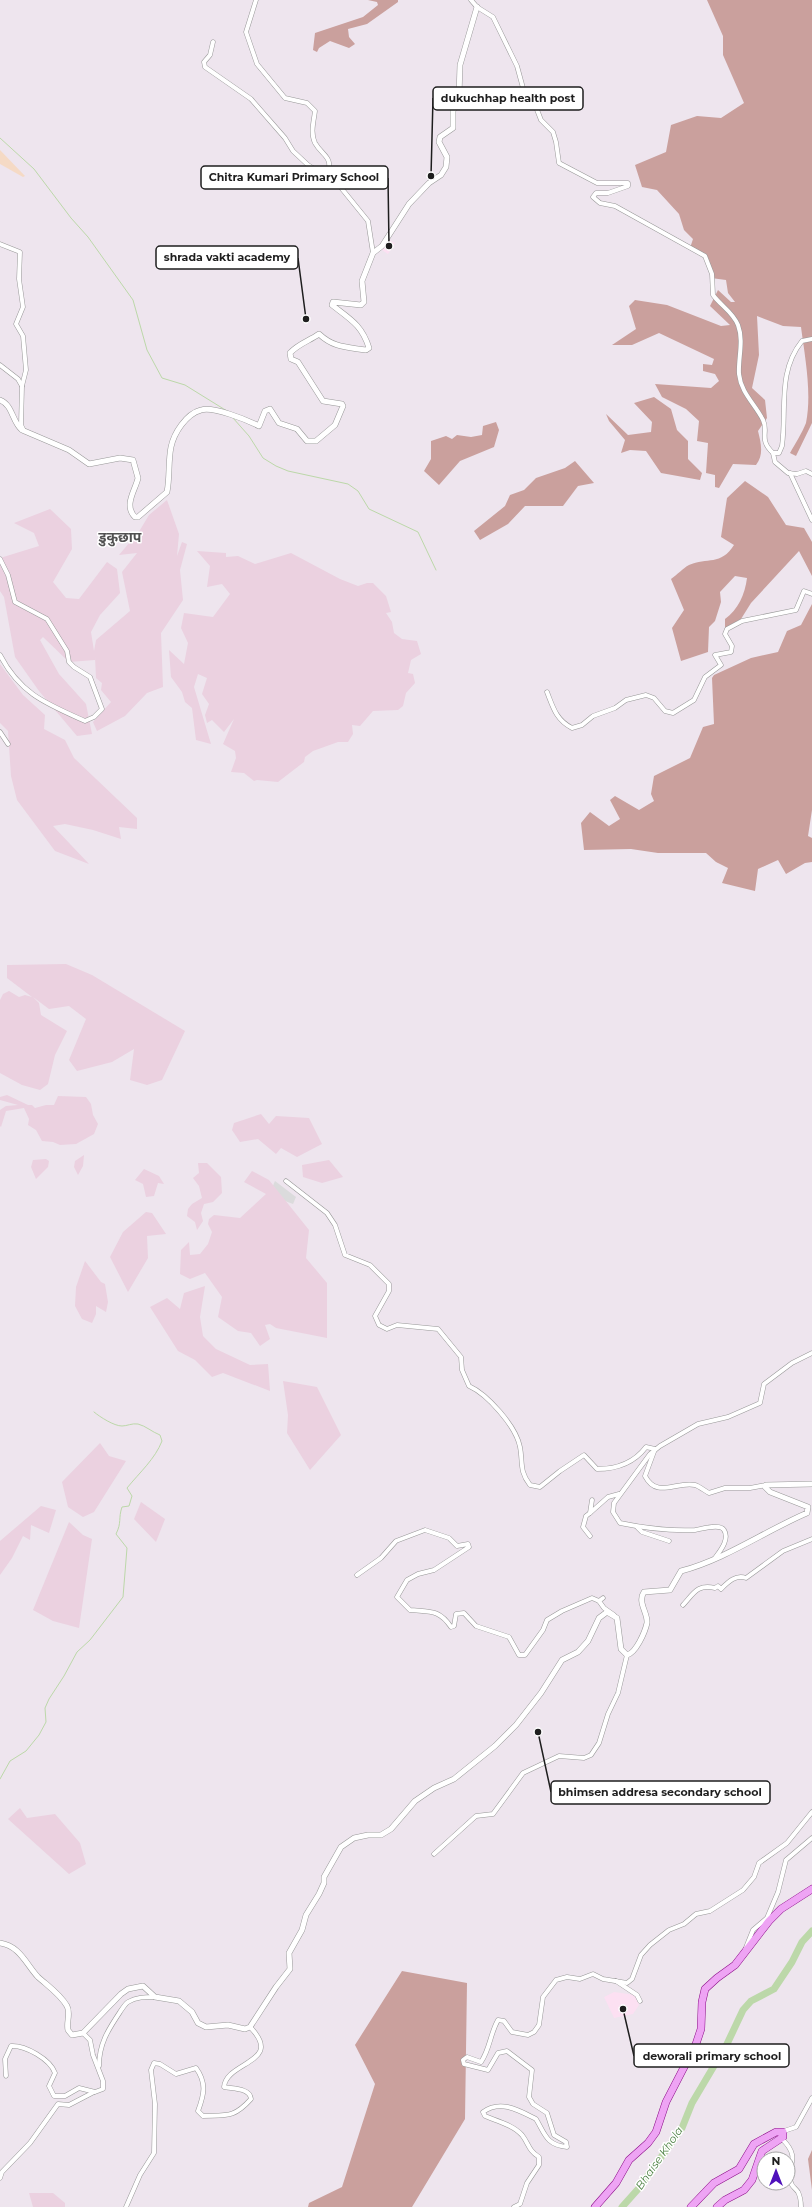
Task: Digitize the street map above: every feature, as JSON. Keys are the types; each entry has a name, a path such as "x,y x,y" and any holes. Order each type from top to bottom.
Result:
{"main road":[{"path":"595,2207 616,2183 628,2160 648,2142 656,2132 666,2102 696,2044 701,2029 702,2002 705,1989 735,1965 769,1921 781,1909 812,1889"},
{"path":"691,2207 714,2183 739,2169 754,2144 770,2135 781,2135"},
{"path":"717,2207 725,2200 744,2190 752,2180 762,2151 781,2135"}],"street":[{"path":"256,0 246,32 257,64 285,98 307,103 315,111 312,126 315,142 328,157 330,168 327,176"},
{"path":"471,0 477,7 493,17 517,66 523,88 534,102 541,120 552,132 556,142 559,163 597,183 628,183 628,186 608,193 596,194 593,197 600,203 615,206 705,256 712,274 713,295 734,315 739,326 741,351 739,373 742,388 763,420 766,446 773,453 774,462 790,473 797,474 806,471 812,474"},
{"path":"0,400 7,404 18,427 69,450 89,464 120,458 132,460 138,478 132,490 132,514 137,517 167,492 172,443 178,430 187,418 202,409 237,417 259,426 265,411 270,409 279,423 297,429 310,443 316,441 335,425 343,406 342,404 323,401 298,362 291,359 290,352 297,345 307,342 319,334 328,343 335,345 366,350 369,348 364,334 358,325 332,305 334,302 362,305 364,302 362,280 373,253 382,246 409,204 429,183 441,175 446,167 446,157 439,142 440,137 453,128 453,111 459,95 460,65 477,7"},
{"path":"213,42 210,55 204,62 205,67 251,99 285,138 293,151 308,165 338,184 368,221 373,253"},
{"path":"0,244 20,252 20,279 23,307 16,324 23,336 25,356 26,370 22,386 21,425 24,431"},
{"path":"773,453 779,453 782,446 785,378 791,356 802,341 812,339"},
{"path":"0,365 18,379 22,386"},
{"path":"790,473 812,520"},
{"path":"0,559 8,575 15,602 47,619 67,651 69,662 74,667 90,676 102,709 94,717 85,721 55,708 24,689 9,672 0,655"},
{"path":"547,692 557,716 563,724 572,728 582,725 593,716 615,708 626,700 646,695 654,698 665,711 673,713 694,700 705,676 721,665 715,655 731,652 732,646 725,634 727,628 742,621 796,610 804,591 812,594"},
{"path":"0,732 8,744"},
{"path":"286,1181 327,1213 335,1225 345,1255 370,1265 389,1284 389,1291 375,1316 379,1325 387,1329 397,1325 438,1330 456,1349 461,1356 462,1370 469,1386 479,1391 487,1398 512,1428 520,1445 523,1476 530,1485 540,1487 584,1455 597,1469 615,1469 636,1457 646,1447 655,1449"},
{"path":"715,1558 724,1546 726,1535 724,1529 720,1527 694,1530 636,1527 620,1523 613,1512 614,1503 619,1494 655,1449 698,1424 728,1417 760,1403 764,1384 792,1363 812,1353"},
{"path":"655,1449 645,1476 649,1484 660,1489 695,1485 709,1493 725,1488 812,1484"},
{"path":"434,1854 476,1816 493,1814 523,1774 559,1756 584,1758 591,1754 599,1743 608,1714 618,1693 627,1655 636,1649 647,1623 642,1600 644,1592 670,1590 681,1571 697,1567 757,1540 777,1526 807,1513 808,1508 770,1492 765,1487 766,1486"},
{"path":"590,1536 583,1527 586,1516 608,1497 619,1494"},
{"path":"590,1513 592,1500"},
{"path":"636,1527 642,1532 670,1541"},
{"path":"357,1575 381,1558 396,1541 425,1530 449,1538 458,1546 468,1544 469,1547 434,1570 407,1580 397,1597 410,1610 436,1612 444,1617 451,1627 454,1626 456,1614 464,1613 476,1626 509,1637 519,1655 525,1655 543,1630 547,1620 562,1611 592,1598 601,1600 604,1608 610,1610 617,1618 621,1649 627,1655"},
{"path":"683,1606 700,1587 704,1585 715,1588 718,1586 721,1588 731,1580 742,1576 746,1578 784,1551 812,1539"},
{"path":"99,2071 99,2057 106,2039 106,2030 127,2003 140,1997 155,1997 179,2001 192,2012 198,2023 206,2027 228,2025 245,2029 250,2026 276,1986 290,1969 289,1953 302,1930 306,1915 319,1894 324,1883 324,1877 341,1846 354,1838 368,1835 382,1835 391,1829 415,1801 434,1788 454,1779 495,1746 516,1725 562,1660 578,1652 588,1641 599,1618 607,1612 617,1618"},
{"path":"514,2207 520,2204 527,2183 539,2165 539,2157 530,2151 522,2135 509,2126 485,2116 483,2112 497,2107 517,2109 536,2118 547,2139 562,2147 567,2147 566,2142 554,2135 547,2114 533,2104 529,2097 532,2070 507,2051 498,2053 488,2070 464,2064 463,2060 467,2057 481,2062 486,2054 491,2033 498,2020 504,2021 512,2032 528,2035 534,2032 539,2025 543,1997 556,1980 568,1977 580,1979 593,1974 603,1979 627,1983 632,1979 641,1955 650,1944 669,1930 684,1924 696,1914 710,1911 743,1890 754,1877 759,1863 787,1843 812,1812"},
{"path":"743,1955 753,1930 767,1918 778,1892 786,1860 812,1838"},
{"path":"0,1943 16,1950 25,1958 32,1969 55,1991 67,2007 67,2027 69,2033 76,2035 83,2033 113,2001 128,1988 143,1986 155,1997"},
{"path":"614,1980 636,1994 640,2001"},
{"path":"126,2207 140,2175 154,2153 155,2104 151,2070 154,2063 176,2074 196,2068 204,2081 203,2096 198,2111 203,2116 226,2115 240,2111 251,2099 248,2091 224,2087 225,2081 233,2071 253,2061 258,2055 261,2045 257,2034 250,2026"},
{"path":"0,2178 2,2172 30,2143 58,2104 69,2105 103,2089 103,2081 90,2040 83,2033"},
{"path":"6,2076 5,2059 11,2046 20,2045 32,2051 53,2068 55,2073 49,2086 54,2096 65,2096 79,2088 95,2092"},
{"path":"801,2207 798,2191 792,2185 790,2178 793,2153 781,2135 796,2127 812,2098"}],"shaded area":[{"path":"368,0 398,0 398,2 367,24 348,29 349,37 355,44 349,48 330,41 319,48 317,52 313,50 315,33 363,17 378,5 377,2"},
{"path":"707,0 812,0 812,423 796,456 790,453 806,423 808,412 807,375 801,327 783,326 757,316 759,355 752,388 765,400 767,418 758,431 761,444 761,453 759,461 756,465 733,464 719,488 715,487 715,475 706,473 708,443 697,441 699,421 686,409 662,397 655,384 711,388 719,381 715,374 703,371 703,364 712,365 714,359 659,333 632,345 612,345 636,329 629,306 635,300 667,305 721,326 730,325 710,306 718,290 731,302 735,302 728,293 726,280 711,278 711,266 706,254 690,248 693,239 684,230 679,214 657,190 642,187 635,165 666,152 671,125 697,116 721,118 744,103 723,55 723,36"},
{"path":"0,150 25,176 23,177 0,164"},
{"path":"389,240 395,243 388,254 382,250"},
{"path":"654,397 671,409 677,430 688,441 688,459 702,473 700,480 661,473 646,451 630,450 621,453 625,440 609,421 606,414 628,435 651,432 652,422 634,403"},
{"path":"496,422 499,430 494,447 460,461 439,485 424,471 431,459 431,441 446,436 452,439 457,435 471,437 482,435 483,426"},
{"path":"575,461 594,483 578,486 563,506 525,506 508,524 480,540 474,531 505,506 510,495 524,490 536,478 565,468"},
{"path":"745,481 768,497 786,525 804,528 812,542 812,576 799,551 751,603 741,619 725,628 725,619 734,611 743,596 746,584 747,578 735,576 720,592 721,602 715,621 709,627 708,652 681,661 672,628 684,610 671,579 689,565 713,560 724,556 729,552 734,545 721,537 727,498"},
{"path":"167,500 179,534 177,556 182,542 187,544 180,570 183,600 161,633 163,687 147,693 125,716 97,731 93,722 111,702 101,690 102,683 96,678 95,657 95,660 69,662 43,637 40,640 59,674 86,704 92,734 77,736 39,691 15,657 4,597 0,591 0,558 39,546 34,533 14,523 50,509 71,529 72,549 53,582 66,598 79,599 107,562 117,569 120,593 100,615 91,632 94,651 96,640 130,611 122,572 137,553 119,555 140,530 149,515"},
{"path":"197,551 226,553 226,557 238,556 255,564 291,553 340,579 358,586 373,583 386,596 391,612 386,613 392,622 394,633 402,639 417,641 421,654 411,660 408,673 413,674 415,683 406,693 403,706 398,710 373,711 360,726 352,725 353,734 348,742 338,742 313,751 305,757 304,762 278,782 254,781 244,773 231,772 236,758 235,751 223,744 234,719 224,732 212,720 207,723 205,715 209,704 202,694 207,678 198,674 194,687 211,744 196,740 192,708 185,702 182,692 171,677 169,650 184,664 188,643 181,628 184,613 213,617 230,594 222,584 207,587 210,566"},
{"path":"812,604 812,810 808,836 812,838 812,862 805,863 786,874 778,860 758,869 755,891 722,883 728,868 716,862 706,853 658,853 631,849 584,850 581,823 590,812 609,826 620,819 610,800 615,796 639,810 654,801 651,794 654,776 690,758 703,727 714,724 712,678 714,675 751,658 778,652 787,631 801,625"},
{"path":"0,664 23,695 45,715 44,729 65,740 74,758 137,818 137,829 119,827 121,839 93,830 65,824 53,826 89,864 55,851 17,800 11,776 8,731 0,723"},
{"path":"66,964 92,975 185,1031 162,1080 147,1085 130,1080 134,1049 112,1062 77,1071 69,1060 86,1019 69,1006 49,1009 33,997 39,1003 41,1015 67,1031 55,1055 48,1084 40,1090 22,1085 0,1073 0,1000 3,994 9,991 19,997 25,995 32,997 7,978 7,965"},
{"path":"7,1095 28,1105 32,1105 35,1108 46,1105 54,1105 58,1096 86,1097 91,1104 93,1115 98,1124 94,1134 76,1144 60,1145 53,1142 42,1141 36,1130 28,1125 29,1119 24,1108 6,1111 1,1127 0,1126 0,1110 6,1106 18,1105 0,1100 0,1097"},
{"path":"261,1114 269,1124 276,1116 309,1118 322,1144 297,1157 281,1148 276,1154 258,1139 240,1142 232,1130 234,1123"},
{"path":"84,1155 83,1166 78,1175 74,1167 75,1161"},
{"path":"46,1159 49,1161 48,1167 36,1179 31,1167 33,1160"},
{"path":"329,1160 343,1177 322,1183 303,1177 302,1165"},
{"path":"198,1163 207,1163 221,1177 222,1193 213,1202 204,1204 201,1213 203,1221 197,1230 195,1222 187,1216 188,1209 192,1204 202,1198 199,1186 193,1178 199,1173"},
{"path":"144,1169 159,1176 164,1184 158,1183 154,1196 146,1197 143,1184 135,1180"},
{"path":"252,1171 269,1180 309,1230 306,1258 327,1283 327,1338 276,1328 270,1324 265,1325 270,1339 260,1346 251,1333 238,1331 218,1317 222,1297 205,1273 190,1279 180,1274 181,1250 189,1242 190,1255 200,1254 208,1244 212,1232 208,1224 209,1219 214,1215 240,1218 266,1194 244,1182"},
{"path":"275,1181 296,1197 293,1204 280,1199 272,1188"},
{"path":"146,1212 152,1213 166,1234 147,1236 148,1258 128,1292 110,1257 123,1232"},
{"path":"85,1261 101,1282 105,1284 108,1302 106,1312 96,1306 96,1314 92,1323 82,1319 75,1306 76,1287"},
{"path":"205,1286 200,1317 203,1336 216,1349 250,1365 268,1364 270,1391 223,1373 212,1377 195,1360 178,1351 150,1307 167,1298 180,1309 184,1293"},
{"path":"283,1381 317,1387 341,1435 310,1470 287,1433 288,1415"},
{"path":"100,1443 109,1456 126,1461 94,1512 83,1517 68,1507 62,1482"},
{"path":"141,1502 165,1519 156,1542 134,1519"},
{"path":"41,1506 56,1510 49,1533 31,1525 30,1540 23,1536 12,1558 0,1575 0,1541"},
{"path":"69,1522 83,1535 92,1539 79,1628 53,1621 33,1610"},
{"path":"20,1808 27,1818 55,1814 80,1843 86,1864 69,1874 8,1819"},
{"path":"402,1971 467,1983 465,2119 412,2207 308,2207 309,2203 342,2187 375,2084 355,2045"},
{"path":"614,1992 635,1995 639,2005 633,2014 614,2018 604,1997"},
{"path":"812,2150 812,2190 808,2159"},
{"path":"29,2193 53,2193 65,2203 65,2207 33,2207"}],"waterway":[{"path":"0,138 34,169 71,218 88,237 133,300 147,350 162,378 185,385 227,411"},
{"path":"233,418 249,436 263,458 288,471 348,484 358,491 369,509 418,532 436,570"},
{"path":"0,1779 10,1761 26,1751 39,1735 46,1722 45,1708 49,1699 77,1652 90,1640 123,1597 127,1548 116,1534 119,1526 121,1511 122,1507 129,1506 132,1496 127,1488 151,1460 162,1441 160,1435 141,1425 115,1425 94,1412"},
{"name":"Bhaise Khola","path":"622,2207 639,2188 682,2128 692,2103 727,2044 743,2010 751,2001 774,1989 792,1962 802,1942 812,1931"}],"place":[{"name":"dukuchhap health post","path":"431,176"},
{"name":"Chitra Kumari Primary School","path":"389,246"},
{"name":"shrada vakti academy","path":"306,319"},
{"name":"bhimsen addresa secondary school","path":"538,1732"},
{"name":"deworali primary school","path":"623,2009"}],"district":[{"name":"डुकुछाप","path":"120,537"}]}
